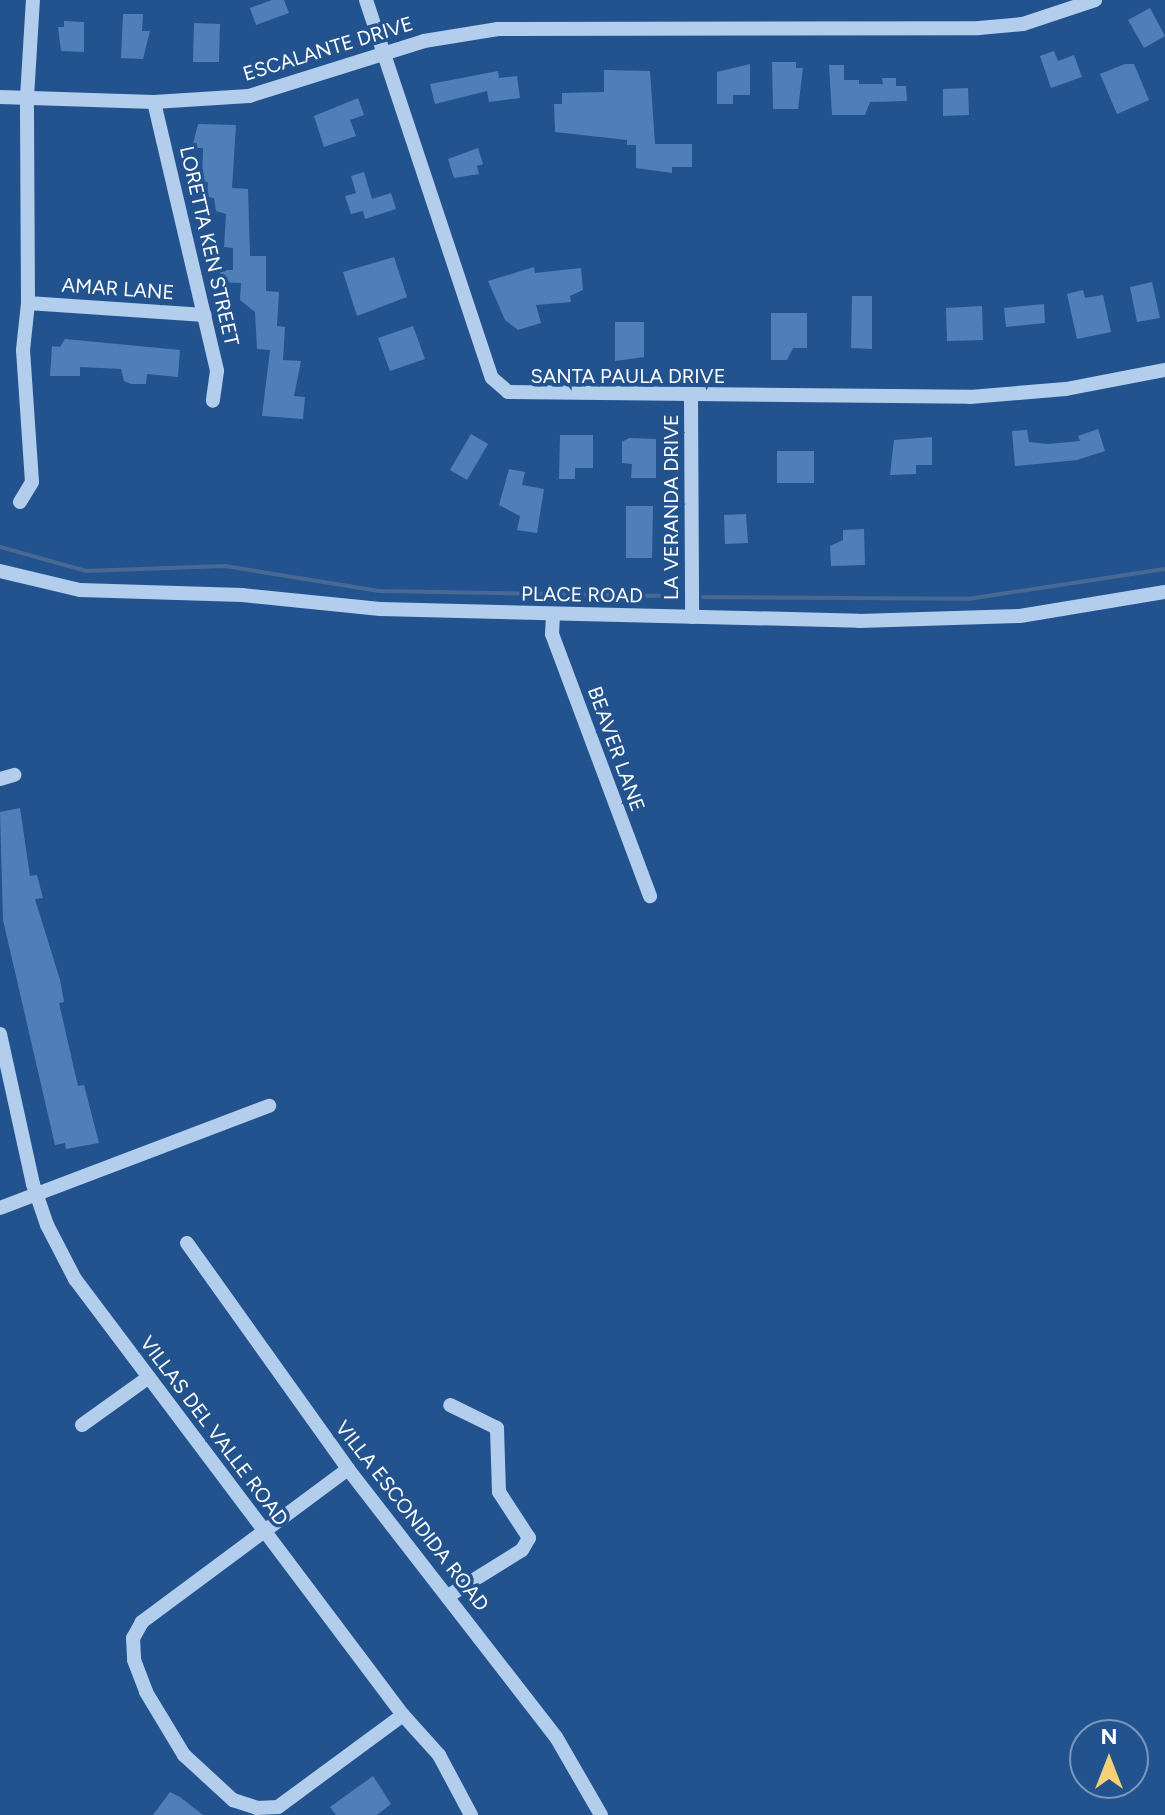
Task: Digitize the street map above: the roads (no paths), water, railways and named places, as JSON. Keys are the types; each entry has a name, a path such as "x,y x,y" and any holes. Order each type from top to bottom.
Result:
{"street":[{"path":"20,502 32,482 23,350 28,303 27,97 33,0"},
{"name":"SANTA PAULA DRIVE","path":"366,0 499,386 519,395 1006,395 1165,370"},
{"name":"ESCALANTE DRIVE","path":"0,97 154,102 249,96 444,37 532,27 979,28 1023,24 1095,0"},
{"name":"LORETTA KEN STREET","path":"154,102 217,371 213,401"},
{"name":"AMAR LANE","path":"28,303 205,315"},
{"name":"LA VERANDA DRIVE","path":"691,397 692,617"},
{"name":"PLACE ROAD","path":"0,571 80,590 553,615 963,621 1165,592"},
{"name":"BEAVER LANE","path":"553,615 552,634 650,896"},
{"name":"VILLAS DEL VALLE ROAD","path":"0,1034 38,1197 75,1279 403,1715 439,1755 471,1815"},
{"path":"0,1208 38,1197 269,1106"},
{"name":"VILLA ESCONDIDA ROAD","path":"187,1243 348,1469 556,1737 601,1815"},
{"path":"82,1425 149,1377"},
{"path":"448,1596 522,1550 529,1538 499,1492 497,1428 450,1405"},
{"path":"348,1469 142,1622 133,1638 134,1660 146,1692 184,1755 233,1800 257,1808 278,1807 403,1715"}],"waterway":[{"path":"0,547 86,571 225,566 379,591 679,596"},
{"path":"703,597 968,599 1165,569"}]}
